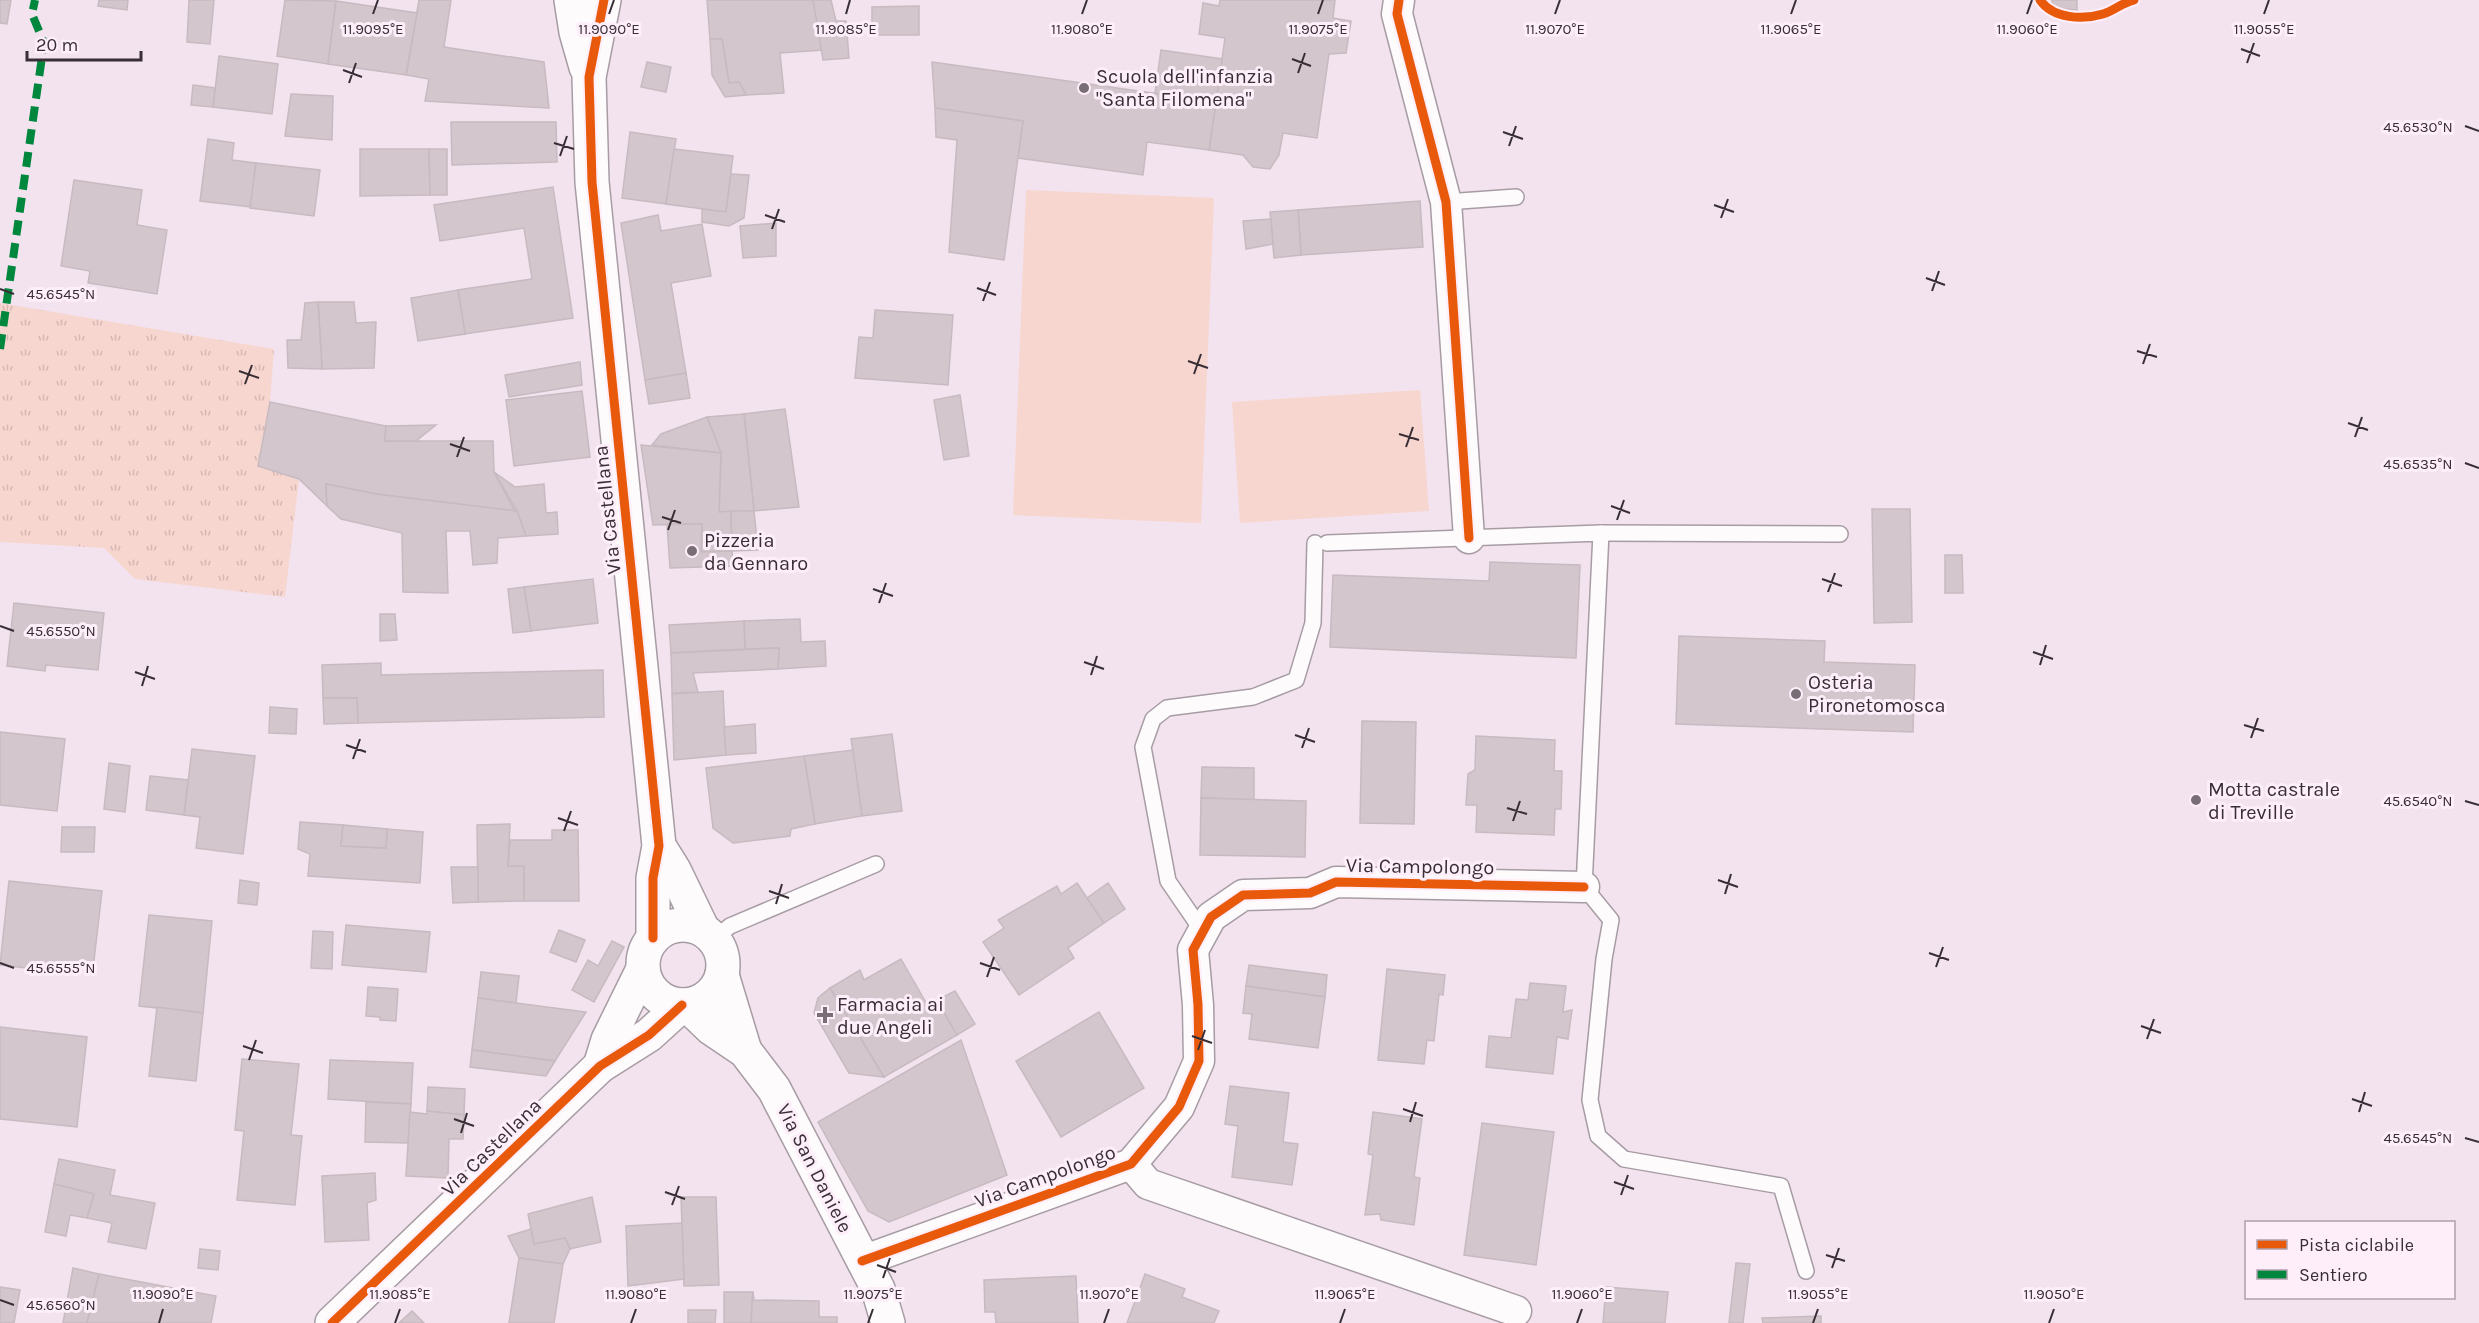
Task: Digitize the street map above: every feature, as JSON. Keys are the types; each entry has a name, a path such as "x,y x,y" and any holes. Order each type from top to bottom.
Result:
{"street":[{"path":"572,0 576,32 589,77"},
{"path":"589,77 603,0"},
{"path":"1400,0 1397,14 1446,202 1469,538"},
{"name":"Via Castellana","path":"589,77 592,182 659,846 653,878 648,954 608,1040 600,1066"},
{"name":"Via Castellana","path":"659,846 708,934"},
{"name":"Via Campolongo","path":"862,1260 1131,1164 1179,1107 1199,1061 1198,1005 1193,950 1211,917 1243,895 1310,893 1336,882 1584,887"},
{"path":"681,924 708,934 723,956 722,975 711,995 699,1002 685,1005 664,1000 654,993 646,982 648,954 668,927 681,924"},
{"name":"Via San Daniele","path":"722,975 745,1052"},
{"name":"Via Castellana","path":"332,1323 600,1066 649,1035 685,1005"},
{"name":"Via San Daniele","path":"685,1005 711,1028 745,1052 774,1089 878,1289 906,1323"},
{"name":"Via Campolongo","path":"1131,1164 1148,1184 1516,1311"},
{"name":"Via San Daniele","path":"878,1289 888,1323"}],"lane":[{"path":"1446,202 1516,197"},
{"path":"1601,533 1584,887 1611,920 1604,959 1590,1100 1598,1136 1624,1159 1780,1186 1806,1270"},
{"path":"1203,932 1168,881 1143,747 1153,719 1167,708 1253,697 1296,680 1312,623 1321,543 1601,533 1840,534"},
{"path":"708,934 876,864"}],"green space":[{"path":"1026,190 1214,198 1201,523 1013,515"},
{"path":"0,303 274,349 270,402 299,479 285,597 135,579 104,548 0,542"},
{"path":"1420,390 1429,511 1240,523 1232,402"}],"building":[{"path":"0,0 11,0 7,24 0,23"},
{"path":"99,0 128,0 127,10 98,6"},
{"path":"189,0 214,0 210,44 187,42"},
{"path":"285,0 336,1 328,64 277,56"},
{"path":"419,0 451,0 444,47 544,62 549,108 425,101 429,79 406,75"},
{"path":"707,0 813,0 823,50 780,53 784,93 746,95 739,82 729,83 722,39 710,39"},
{"path":"813,0 831,0 836,21 846,21 849,58 823,60"},
{"path":"1220,0 1335,0 1333,18 1351,21 1346,53 1329,54 1317,138 1283,133 1279,155 1270,169 1253,167 1243,155 1209,150 1225,38 1199,34 1203,3 1219,6"},
{"path":"2052,0 2077,0 2077,10 2052,8"},
{"path":"336,1 417,13 406,75 328,64"},
{"path":"919,6 919,35 872,35 872,7"},
{"path":"710,39 722,39 729,83 739,82 746,95 725,97 712,75"},
{"path":"1161,50 1222,59 1216,102 1155,93"},
{"path":"219,56 278,64 272,114 213,107"},
{"path":"647,62 671,67 666,92 641,87"},
{"path":"932,62 1216,102 1209,150 1147,142 1143,175 1018,158 1023,121 935,108"},
{"path":"193,85 215,88 213,107 191,105"},
{"path":"291,94 333,96 332,140 285,136"},
{"path":"935,108 1023,121 1004,260 949,252 957,140 936,137"},
{"path":"451,122 556,122 557,162 452,165"},
{"path":"630,132 676,139 666,204 622,198"},
{"path":"208,139 234,143 232,160 256,163 251,207 200,201"},
{"path":"360,149 429,149 430,195 360,196"},
{"path":"429,149 447,149 447,195 430,195"},
{"path":"674,149 733,156 726,212 666,204"},
{"path":"256,163 320,170 314,216 250,208"},
{"path":"731,174 749,175 744,218 729,226 702,222 702,209 726,212"},
{"path":"74,180 142,190 137,225 167,230 157,294 88,283 90,271 61,266"},
{"path":"553,187 573,318 465,334 458,290 532,279 524,228 440,241 434,205"},
{"path":"1420,201 1423,247 1301,255 1298,210"},
{"path":"1298,210 1301,255 1274,258 1270,212"},
{"path":"658,215 661,231 702,224 711,276 671,283 686,373 645,380 621,223"},
{"path":"1271,219 1273,244 1246,249 1243,221"},
{"path":"776,223 776,256 743,258 740,226"},
{"path":"458,290 465,334 418,341 411,298"},
{"path":"318,302 354,302 356,323 376,322 374,368 322,369"},
{"path":"318,302 322,369 288,368 287,340 301,340 305,303"},
{"path":"875,310 953,315 948,385 855,378 859,337 873,338"},
{"path":"580,362 582,385 509,397 505,375"},
{"path":"686,373 690,398 649,404 645,380"},
{"path":"582,391 590,457 514,466 506,400"},
{"path":"960,395 969,456 944,460 934,400"},
{"path":"270,402 386,426 385,441 493,441 494,472 515,511 376,494 326,484 327,506 299,479 258,466"},
{"path":"785,409 799,507 754,511 744,414"},
{"path":"744,414 754,511 719,512 721,453 707,417"},
{"path":"707,417 721,453 652,445 661,434"},
{"path":"436,425 416,441 385,441 386,426"},
{"path":"641,445 721,453 719,512 731,511 732,551 701,552 702,524 653,525"},
{"path":"494,472 515,487 544,484 546,513 557,512 558,534 526,536 517,511"},
{"path":"326,484 376,494 517,511 526,536 498,538 497,563 473,565 470,531 446,531 448,593 403,592 402,533 341,519 327,506"},
{"path":"1872,509 1910,509 1912,622 1874,623"},
{"path":"731,511 754,511 758,550 732,551"},
{"path":"667,524 702,524 701,552 732,551 733,566 670,568"},
{"path":"1945,555 1962,555 1963,593 1945,593"},
{"path":"1490,562 1580,565 1576,658 1330,647 1333,575 1489,581"},
{"path":"593,579 598,623 531,631 524,587"},
{"path":"524,587 531,631 513,633 508,589"},
{"path":"14,603 104,613 98,670 46,665 45,671 7,666"},
{"path":"380,614 395,614 397,640 380,641"},
{"path":"800,619 801,642 825,641 826,666 778,669 779,648 745,649 744,621"},
{"path":"744,621 745,649 671,653 669,625"},
{"name":"Osteria Pironetomosca","path":"1679,636 1825,641 1824,662 1915,665 1913,732 1676,724"},
{"path":"779,648 778,669 693,673 698,692 672,693 671,653"},
{"path":"381,663 381,675 603,670 604,717 358,723 357,698 323,698 322,665"},
{"path":"723,691 726,755 674,760 672,694"},
{"path":"323,698 357,698 358,723 324,724"},
{"path":"270,707 297,709 296,734 269,733"},
{"path":"1362,721 1416,722 1414,824 1360,823"},
{"path":"755,724 756,753 726,755 724,727"},
{"path":"0,732 65,739 57,811 0,805"},
{"path":"892,734 902,811 862,816 851,739"},
{"path":"1476,736 1555,740 1554,771 1562,771 1561,809 1555,809 1554,835 1476,832 1477,805 1466,805 1468,774 1475,770"},
{"path":"192,749 255,756 243,854 196,848 200,817 184,815"},
{"path":"853,750 862,816 815,824 804,756"},
{"path":"804,756 815,824 791,829 790,836 733,843 713,828 706,768"},
{"path":"109,763 130,766 125,812 104,809"},
{"path":"1202,767 1254,768 1254,800 1201,798"},
{"path":"150,776 188,780 184,815 146,810"},
{"path":"1201,798 1306,801 1305,857 1200,855"},
{"path":"300,822 343,825 341,846 386,848 387,829 423,832 420,883 308,876 310,854 298,849"},
{"path":"510,824 508,866 524,866 524,901 478,902 477,825"},
{"path":"343,825 387,829 386,848 341,846"},
{"path":"62,827 95,827 94,852 61,852"},
{"path":"552,830 578,830 579,901 524,901 524,866 508,866 510,840 552,840"},
{"path":"451,867 478,867 478,902 453,903"},
{"path":"240,880 259,883 257,905 238,903"},
{"path":"9,881 102,891 93,969 60,965 61,972 0,965"},
{"path":"1077,883 1104,923 1068,948 1074,958 1019,995 983,942 1004,928 998,920 1057,886 1061,894"},
{"path":"1108,883 1125,909 1104,923 1087,898"},
{"path":"149,915 212,921 203,1013 139,1006"},
{"path":"346,925 430,932 426,972 342,965"},
{"path":"559,930 585,940 576,962 550,952"},
{"path":"313,931 333,932 332,969 311,968"},
{"path":"612,941 624,947 594,1002 572,990 588,960 598,966"},
{"path":"901,959 928,1006 937,1000 957,1035 884,1077 830,988 860,970 864,980"},
{"path":"1249,965 1327,975 1325,997 1246,986"},
{"path":"1387,969 1445,975 1443,995 1439,994 1434,1041 1427,1040 1424,1064 1378,1060"},
{"path":"481,972 519,976 516,1003 478,998"},
{"path":"1530,983 1566,986 1563,1012 1572,1010 1568,1039 1557,1037 1553,1074 1486,1067 1489,1036 1511,1038 1516,999 1528,1000"},
{"path":"1246,986 1325,997 1318,1048 1249,1039 1252,1014 1243,1013"},
{"path":"368,987 398,989 396,1021 366,1016"},
{"path":"830,988 884,1077 849,1073 814,1013 818,998"},
{"path":"955,991 975,1024 957,1035 937,1000"},
{"path":"478,998 586,1012 555,1061 472,1050"},
{"path":"157,1007 203,1013 196,1081 149,1076"},
{"path":"1099,1012 1144,1088 1061,1137 1016,1061"},
{"path":"0,1027 87,1037 77,1127 0,1119"},
{"path":"961,1040 1007,1175 889,1222 868,1211 818,1122"},
{"path":"472,1050 555,1061 546,1076 470,1067"},
{"path":"242,1059 299,1064 291,1135 302,1136 295,1205 237,1200 244,1131 235,1130"},
{"path":"330,1060 413,1063 411,1104 328,1099"},
{"path":"1230,1086 1289,1093 1283,1142 1298,1144 1292,1185 1232,1177 1238,1126 1225,1124"},
{"path":"428,1087 465,1089 464,1115 427,1111"},
{"path":"366,1102 411,1104 408,1143 365,1142"},
{"path":"427,1111 464,1115 463,1139 449,1139 448,1178 406,1176 410,1112 427,1114"},
{"path":"1373,1112 1422,1119 1414,1177 1420,1178 1414,1225 1381,1220 1380,1214 1365,1215 1373,1155 1368,1154"},
{"path":"1482,1123 1554,1132 1536,1265 1464,1255"},
{"path":"59,1159 115,1170 110,1195 155,1203 146,1249 108,1242 112,1223 87,1218 94,1194 54,1184"},
{"path":"375,1173 376,1200 367,1203 369,1240 325,1242 322,1176"},
{"path":"54,1184 94,1194 87,1218 70,1215 66,1236 45,1232"},
{"path":"592,1197 601,1242 570,1249 565,1238 534,1244 528,1214"},
{"path":"681,1197 716,1197 719,1285 684,1286"},
{"path":"682,1223 684,1279 628,1286 626,1226"},
{"path":"531,1229 534,1244 565,1238 570,1249 563,1264 519,1258 508,1236"},
{"path":"200,1249 220,1251 218,1270 198,1268"},
{"path":"519,1258 563,1264 554,1323 509,1323"},
{"path":"1736,1263 1750,1264 1743,1323 1729,1323"},
{"path":"73,1268 99,1274 87,1323 63,1323"},
{"path":"99,1274 216,1296 211,1323 87,1323"},
{"path":"1145,1274 1185,1289 1182,1297 1219,1311 1214,1323 1127,1323"},
{"path":"1076,1276 1078,1323 996,1323 995,1312 985,1312 984,1280"},
{"path":"0,1287 20,1290 14,1323 0,1323"},
{"path":"1606,1287 1668,1292 1665,1323 1603,1323"},
{"path":"724,1292 753,1292 751,1323 724,1323"},
{"path":"753,1292 754,1300 819,1301 819,1317 837,1317 837,1323 751,1323"},
{"path":"688,1310 716,1310 715,1323 688,1323"},
{"path":"412,1311 424,1323 399,1323"},
{"path":"1821,1316 1821,1323 1763,1323 1762,1318"}],"marked path":[{"path":"0,349 44,43 32,14 35,0"}],"cycle path":[{"path":"604,0 589,77 592,182 659,846 653,878 653,938"},
{"path":"1399,0 1397,14 1446,202 1469,538"},
{"path":"2040,0 2053,11 2078,17 2103,14 2134,0"},
{"path":"862,1261 1131,1164 1179,1107 1199,1061 1198,1005 1193,950 1211,917 1243,895 1310,893 1336,882 1584,887"},
{"path":"332,1323 600,1066 649,1035 682,1005"}],"place":[{"name":"Scuola dell'infanzia \"Santa Filomena\"","path":"1084,88"},
{"name":"Pizzeria da Gennaro","path":"692,551"},
{"name":"Osteria Pironetomosca","path":"1796,694"},
{"name":"Motta castrale di Treville","path":"2196,800"},
{"name":"Farmacia ai due Angeli","path":"825,1015"}]}
